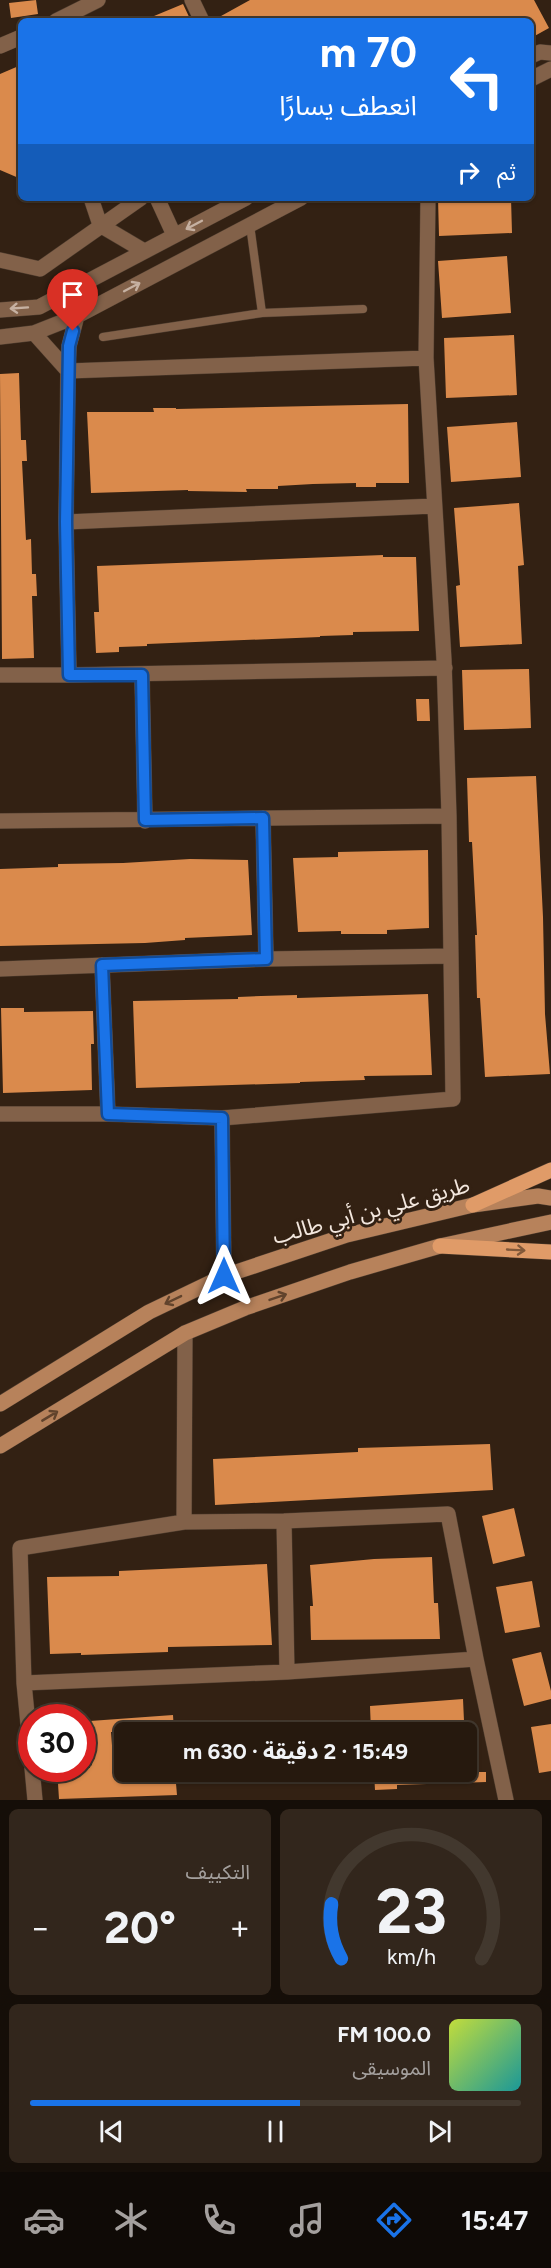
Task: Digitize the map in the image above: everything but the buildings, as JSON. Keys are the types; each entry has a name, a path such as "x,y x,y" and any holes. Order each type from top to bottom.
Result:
{"main road":[{"path":"473,1205 551,1170"},
{"name":"طريق علي بن أبي طالب","path":"0,1404 149,1312 224,1276 347,1235 473,1205 547,1196"},
{"path":"0,1446 185,1333 245,1308 350,1272 440,1246 551,1222"},
{"path":"524,1229 551,1228"},
{"path":"440,1246 551,1252"}],"street":[{"path":"62,18 98,0"},
{"path":"192,0 201,18"},
{"path":"0,46 18,38"},
{"path":"534,55 540,52 551,53"},
{"path":"534,78 551,69"},
{"path":"92,201 100,225 144,251"},
{"path":"0,260 40,269 136,201"},
{"path":"159,201 174,235"},
{"path":"0,310 39,307 240,201"},
{"path":"0,337 34,333 77,316 295,201"},
{"path":"0,1114 108,1114 222,1118 453,1099 445,668 426,358 429,201"},
{"path":"69,675 66,522 68,371 69,346 77,316"},
{"path":"34,333 68,371"},
{"path":"68,371 426,358"},
{"path":"66,522 434,506"},
{"path":"0,675 142,675 445,668"},
{"path":"142,675 145,820"},
{"path":"0,821 449,816"},
{"path":"263,818 266,959"},
{"path":"0,969 266,959 452,956"},
{"path":"102,965 108,1114"},
{"path":"222,1118 224,1276"},
{"path":"184,1522 185,1333"},
{"path":"26,1704 20,1548 184,1522 284,1521 448,1514 506,1800"},
{"path":"284,1521 287,1672"},
{"path":"24,1683 287,1672 476,1659"},
{"path":"33,1782 34,1800"}],"lane":[{"path":"250,225 262,313"},
{"path":"103,337 262,313 363,309"}],"route":[{"path":"73,331 69,346 66,478 69,675 142,675 145,820 263,818 266,959 102,965 108,1114 222,1118 224,1276"}]}
